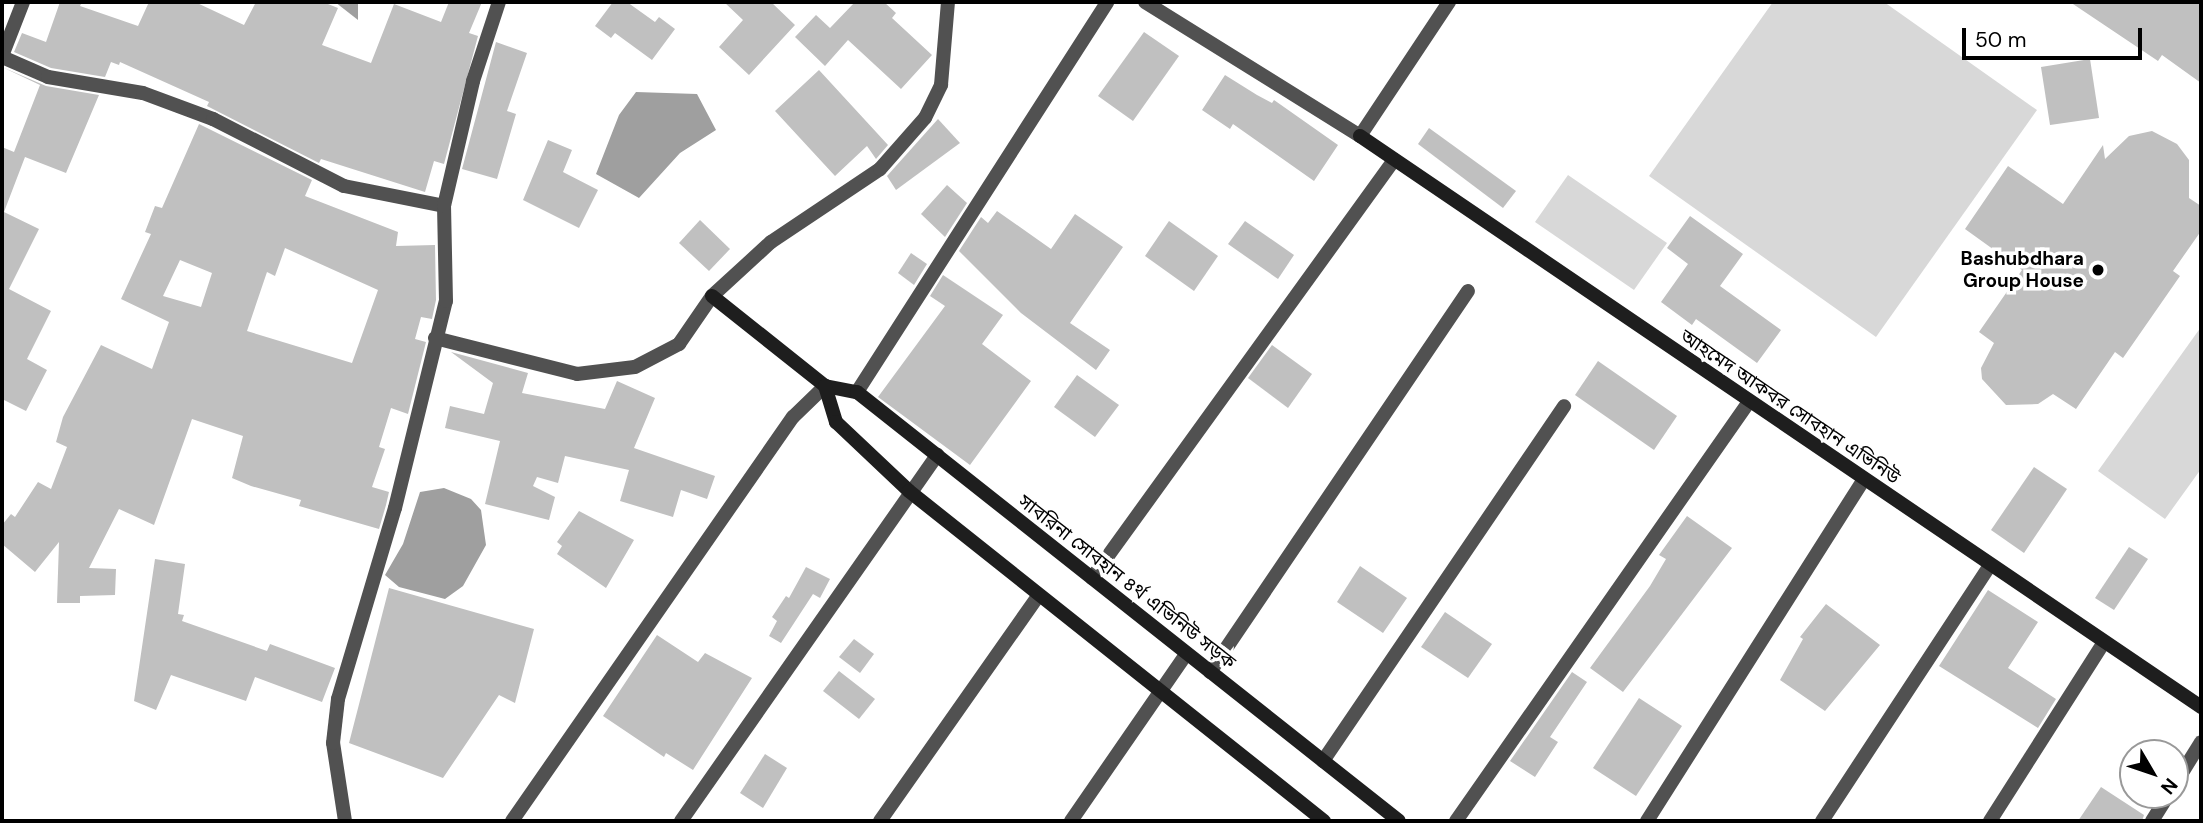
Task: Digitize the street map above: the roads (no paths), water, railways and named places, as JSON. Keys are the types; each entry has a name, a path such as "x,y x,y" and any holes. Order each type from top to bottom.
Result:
{"street":[{"path":"23,2 2,56 48,77 143,93 213,119 344,186 444,205"},
{"path":"345,821 333,743 338,699 395,508 446,301 444,205 473,81 499,2"},
{"path":"435,338 578,374 635,367 679,344 712,296 771,242 880,169 925,118 941,85 948,2"},
{"path":"857,392 1107,2"},
{"path":"1145,2 1360,136 1444,4"},
{"name":"আহমেদ আকবর সোবহান এভিনিউ","path":"1360,136 1748,403 2201,707"},
{"path":"1092,578 1394,160"},
{"path":"1210,672 1468,291"},
{"name":"সাবরিনা সোবহান ৪র্থ এভিনিউ সড়ক","path":"712,296 825,386 857,392 1323,761 1390,819"},
{"path":"512,821 793,417 825,386 836,422 909,491 1324,821"},
{"path":"1456,821 1748,403"},
{"path":"1323,761 1563,407"},
{"path":"681,821 936,455"},
{"path":"1647,821 1863,480"},
{"path":"1822,821 1990,565"},
{"path":"880,821 1039,595"},
{"path":"1990,821 2104,642"},
{"path":"1070,821 1186,654"},
{"path":"2189,761 2201,742"}],"place":[{"name":"Bashubdhara Group House","path":"2098,270"}]}
